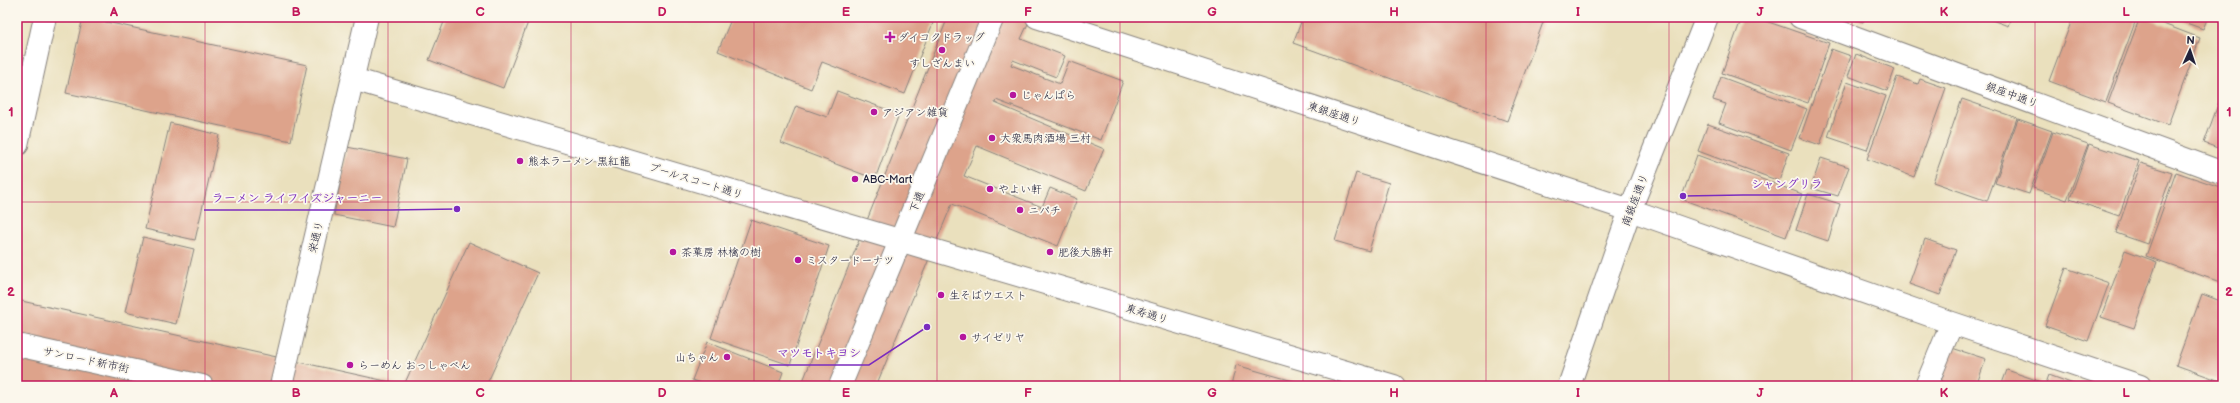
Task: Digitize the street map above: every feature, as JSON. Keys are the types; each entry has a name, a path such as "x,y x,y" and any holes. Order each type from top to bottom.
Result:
{"street":[{"path":"17,145 45,17"},
{"name":"栄通り","path":"281,386 367,17"},
{"name":"下通","path":"840,386 993,17"},
{"name":"東銀座通り","path":"1037,17 1630,210 1952,323 2140,386"},
{"name":"南銀座通り","path":"1570,386 1630,210 1707,17"},
{"name":"銀座中通り","path":"1800,17 2223,173"},
{"name":"プールスコート通り","path":"353,79 901,241"},
{"name":"東寿通り","path":"901,241 1394,386"},
{"path":"1926,386 1952,323"},
{"name":"サンロード新市街","path":"17,345 202,386"}],"building":[{"path":"83,17 307,65 291,141 66,93"},
{"path":"446,17 530,17 503,88 429,60"},
{"path":"732,17 917,17 933,23 905,94 822,62 811,89 718,51"},
{"path":"948,17 1031,17 1021,39 1065,56 1056,77 1013,60 1011,65 1060,84 1069,61 1123,81 1101,140 996,100 995,103 1104,149 1086,191 977,146 964,176 1042,207 1050,188 1077,199 1058,246 952,204 876,386 801,386"},
{"path":"1303,17 1545,17 1507,121 1293,43"},
{"path":"1742,17 1754,17 1829,43 1808,103 1722,73"},
{"path":"1849,17 1865,17 1863,22"},
{"path":"1984,17 2011,17 2008,26"},
{"path":"2073,17 2137,17 2106,102 2049,81"},
{"path":"2140,17 2145,17 2200,38 2168,125 2108,103"},
{"path":"2170,17 2208,17 2203,29"},
{"path":"1831,49 1851,56 1820,145 1800,138"},
{"path":"1856,54 1895,69 1887,91 1848,76"},
{"path":"1721,77 1807,109 1791,150 1719,123 1726,104 1713,100"},
{"path":"1897,77 1918,84 1920,79 1946,88 1914,177 1867,159"},
{"path":"1847,82 1886,96 1867,150 1828,137"},
{"path":"837,91 899,114 875,179 781,143 796,106 827,117"},
{"path":"2223,91 2223,150 2204,143"},
{"path":"1962,99 2017,118 1987,201 1933,182"},
{"path":"2018,119 2052,131 2029,194 1995,183"},
{"path":"170,123 219,135 195,240 145,229"},
{"path":"1708,124 1789,153 1779,181 1698,151"},
{"path":"2053,132 2088,144 2067,200 2033,188"},
{"path":"2089,144 2139,161 2119,216 2070,199"},
{"path":"347,147 407,159 393,227 334,215"},
{"path":"1697,155 1802,194 1786,237 1681,199"},
{"path":"1821,158 1849,167 1838,196 1811,188"},
{"path":"2141,163 2172,173 2147,244 2116,233"},
{"path":"2176,172 2223,188 2223,283 2146,256"},
{"path":"1356,173 1389,183 1369,251 1335,241"},
{"path":"1808,194 1840,204 1828,241 1796,230"},
{"path":"751,220 829,246 790,365 711,338"},
{"path":"143,237 194,249 176,324 125,312"},
{"path":"1925,239 1956,250 1940,295 1909,284"},
{"path":"469,242 538,273 486,386 17,386 17,300 404,385"},
{"path":"2125,250 2157,262 2134,328 2101,317"},
{"path":"2066,268 2109,283 2088,341 2045,326"},
{"path":"2202,294 2223,302 2223,382 2176,365"},
{"path":"707,342 783,372 778,386 709,386 692,380"},
{"path":"1952,348 1986,359 1976,386 1956,386 1941,381"},
{"path":"1236,365 1311,386 1231,386"},
{"path":"2007,370 2039,381 2037,386 2001,386"},
{"path":"2049,375 2079,386 2045,386"}],"place":[{"name":"ダイコクドラッグ","path":"890,37"},
{"name":"すしざんまい","path":"942,50"},
{"name":"じゃんぱら","path":"1013,95"},
{"name":"アジアン雑貨","path":"874,112"},
{"name":"大衆馬肉酒場 三村","path":"992,138"},
{"name":"熊本ラーメン 黒紅龍","path":"520,161"},
{"name":"ABC-Mart","path":"855,179"},
{"name":"やよい軒","path":"990,189"},
{"name":"シャングリラ","path":"1683,196"},
{"name":"ラーメン ライフイズジャーニー","path":"457,209"},
{"name":"ニパチ","path":"1020,210"},
{"name":"茶菓房 林檎の樹","path":"673,252"},
{"name":"肥後大勝軒","path":"1050,252"},
{"name":"ミスタードーナツ","path":"798,260"},
{"name":"生そばウエスト","path":"941,295"},
{"name":"マツモトキヨシ","path":"927,327"},
{"name":"サイゼリヤ","path":"963,337"},
{"name":"山ちゃん","path":"727,357"},
{"name":"らーめん おっしゃべん","path":"350,365"}]}
